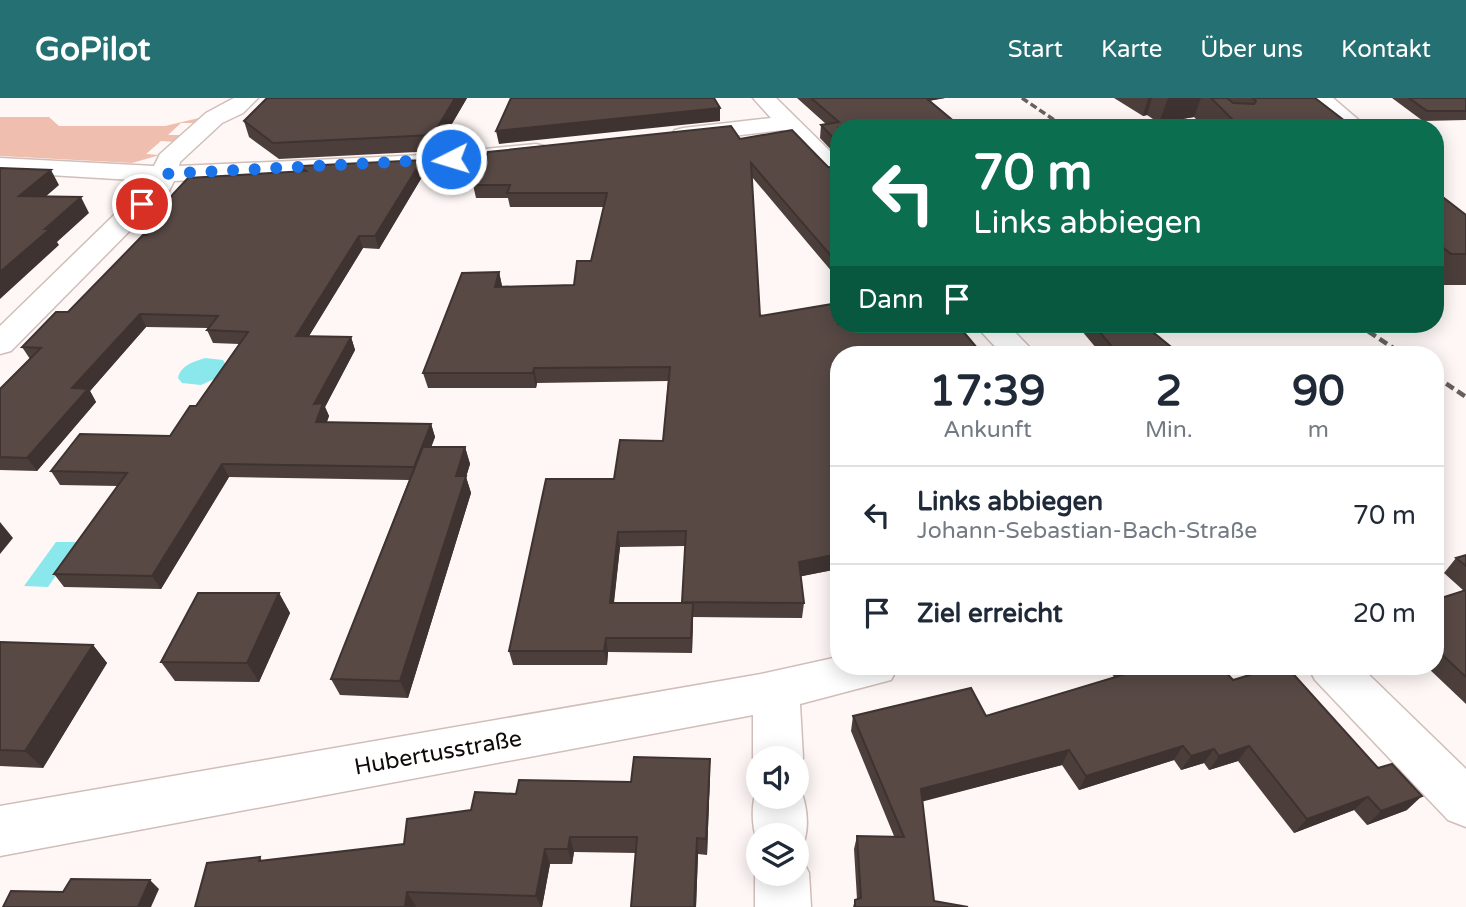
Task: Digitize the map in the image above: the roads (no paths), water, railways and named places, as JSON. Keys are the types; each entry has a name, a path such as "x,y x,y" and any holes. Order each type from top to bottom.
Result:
{"street":[{"path":"0,344 160,186 169,159 214,118 235,108 247,98"},
{"path":"764,98 830,165"},
{"path":"1320,98 1346,119"},
{"path":"666,137 789,123"},
{"path":"0,166 163,174 424,162 557,149"},
{"path":"998,333 1012,346"},
{"name":"Hubertusstraße","path":"0,831 776,691 842,675"},
{"path":"1339,675 1466,803"},
{"path":"776,691 778,746"},
{"path":"782,886 783,907"}],"water":[{"path":"205,358 223,360 226,365 221,376 201,385 182,383 178,378 182,370"},
{"path":"56,542 79,542 48,587 24,586"}],"railway":[{"path":"1022,98 1053,119"},
{"path":"1371,333 1390,346"},
{"path":"1444,382 1466,397"}]}
